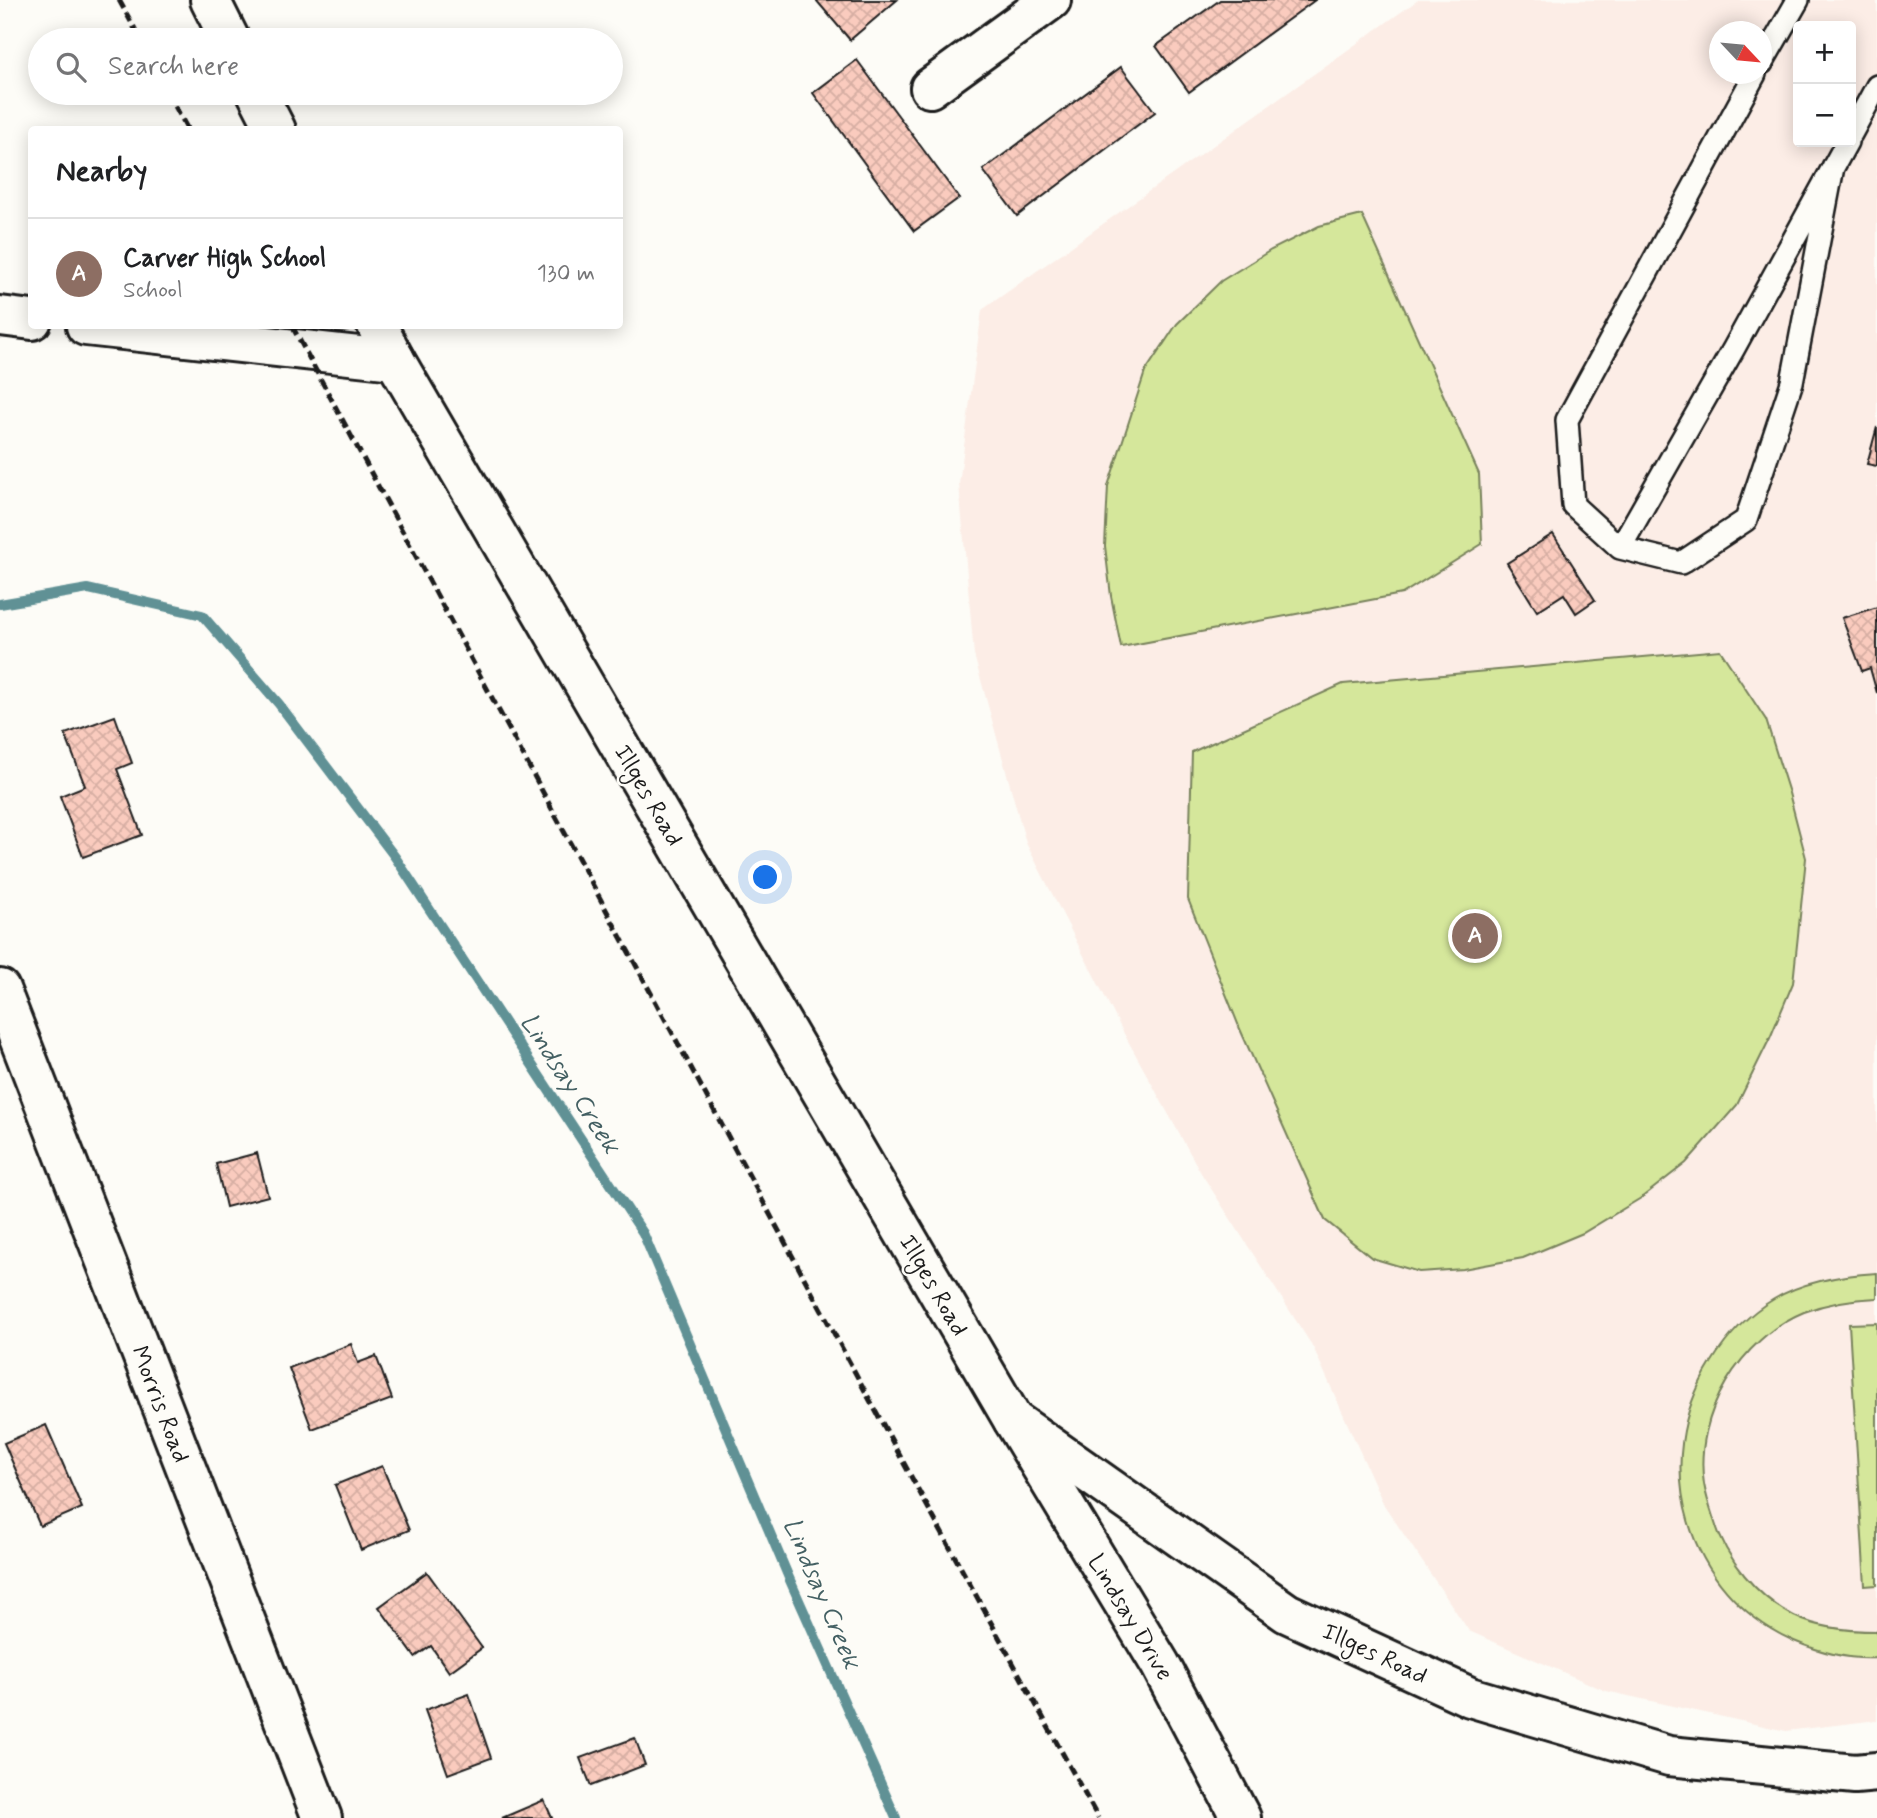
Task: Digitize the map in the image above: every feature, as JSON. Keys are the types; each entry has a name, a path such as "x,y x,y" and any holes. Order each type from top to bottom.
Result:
{"street":[{"path":"210,0 224,28"},
{"path":"930,88 1051,0"},
{"path":"263,105 274,126"},
{"path":"0,316 28,320"},
{"path":"113,329 395,360"},
{"name":"Illges Road","path":"379,329 1013,1420 1287,1613 1470,1697 1669,1756 1855,1773 1877,1772"},
{"name":"Morris Road","path":"0,989 322,1818"},
{"name":"Lindsay Drive","path":"1013,1420 1160,1664 1241,1818"}],"lane":[{"path":"1772,46 1798,0"},
{"path":"1750,84 1567,420 1573,505 1620,548 1681,563 1746,520 1792,382 1833,167"},
{"path":"1856,125 1877,86"},
{"path":"1620,548 1844,147"}],"shaded area":[{"path":"1418,0 1877,0 1877,1720 1786,1731 1606,1691 1469,1631 1384,1505 1313,1347 1201,1173 1122,1030 1026,843 974,655 959,484 982,310"}],"green space":[{"path":"1362,215 1479,474 1482,544 1402,594 1121,647 1105,546 1108,486 1145,372 1177,324 1221,281 1271,250 1319,226"},
{"path":"1720,650 1766,720 1806,858 1793,983 1737,1105 1686,1163 1641,1198 1583,1233 1523,1258 1463,1269 1419,1272 1372,1258 1325,1220 1240,1029 1188,899 1192,752 1343,684"},
{"path":"1877,1273 1877,1298 1840,1302 1804,1312 1781,1324 1760,1340 1726,1382 1714,1406 1706,1432 1703,1458 1707,1498 1719,1535 1735,1563 1756,1588 1794,1616 1834,1628 1877,1631 1877,1658 1856,1658 1814,1649 1794,1641 1757,1619 1727,1591 1704,1558 1688,1522 1681,1482 1682,1442 1692,1402 1711,1363 1731,1335 1747,1319 1774,1299 1811,1283"},
{"path":"1877,1323 1877,1585 1865,1586 1849,1324"}],"building":[{"path":"816,0 897,0 850,40"},
{"path":"1220,0 1315,0 1189,92 1156,46"},
{"path":"857,60 959,198 914,231 813,93"},
{"path":"1121,67 1155,112 1017,216 983,170"},
{"path":"1877,427 1877,466 1867,464"},
{"path":"1553,534 1595,600 1576,613 1564,594 1537,611 1507,563"},
{"path":"1877,607 1877,693 1870,668 1862,671 1842,618"},
{"path":"115,716 132,763 117,769 142,835 83,857 60,796 85,786 65,734"},
{"path":"257,1153 268,1196 226,1207 216,1164"},
{"path":"351,1344 358,1363 376,1356 392,1399 312,1429 289,1368"},
{"path":"46,1425 82,1508 40,1526 4,1443"},
{"path":"382,1466 409,1530 361,1550 335,1485"},
{"path":"427,1572 482,1648 449,1672 431,1646 415,1657 379,1607"},
{"path":"469,1694 491,1758 448,1774 425,1710"},
{"path":"635,1738 645,1765 591,1786 580,1758"},
{"path":"544,1800 552,1818 502,1818"}],"waterway":[{"name":"Lindsay Creek","path":"0,604 88,589 202,615 279,704 395,857 643,1233 789,1578 896,1818"}],"railway":[{"path":"119,0 134,28"},
{"path":"174,105 186,126"},
{"path":"294,329 914,1482 1098,1818"}],"place":[{"name":"Carver High School","path":"1475,936"}]}
